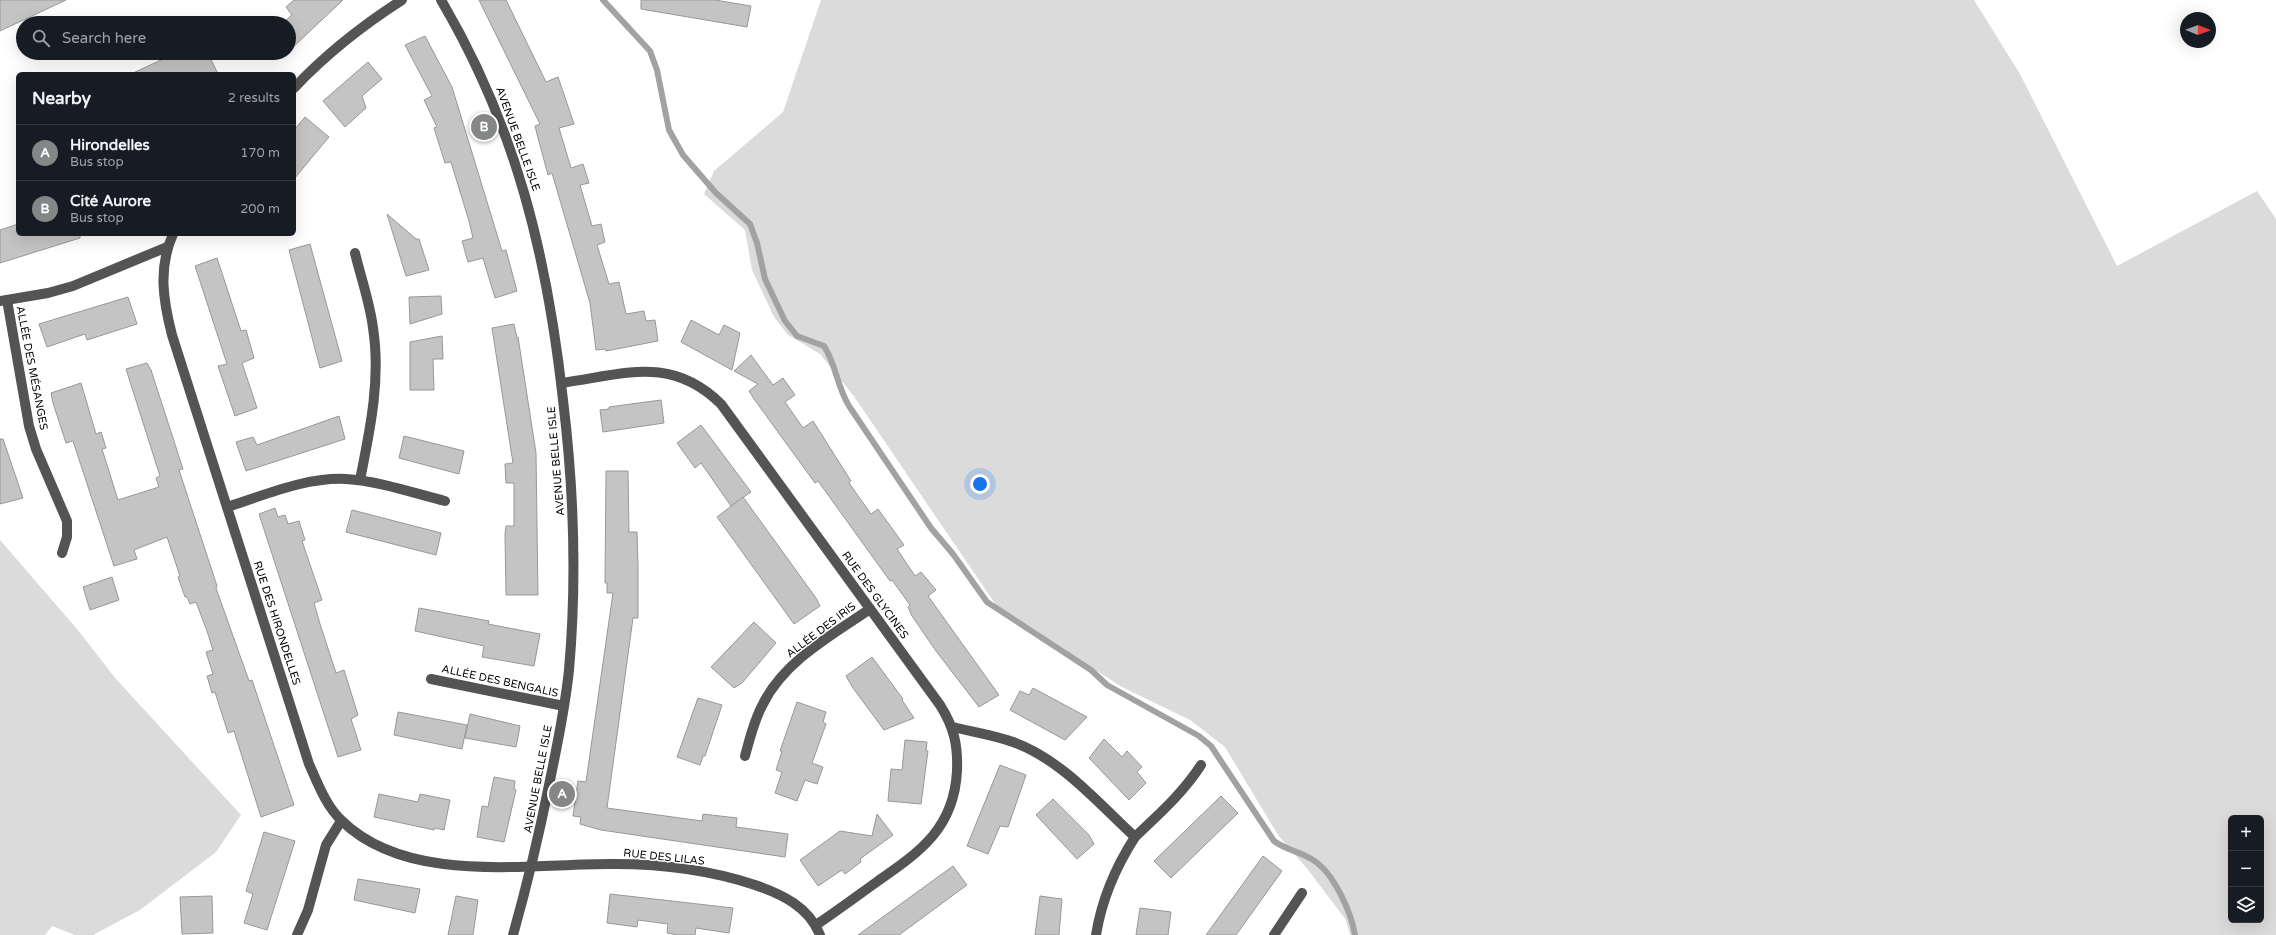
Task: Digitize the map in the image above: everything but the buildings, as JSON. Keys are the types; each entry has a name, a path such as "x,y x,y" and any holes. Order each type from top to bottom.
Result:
{"street":[{"path":"296,86 327,56 368,23 402,0"},
{"name":"AVENUE BELLE ISLE","path":"441,0 462,37 486,87 522,182 532,218 548,287 561,383 571,482 575,569 571,640 564,706 532,868 512,935"},
{"name":"RUE DES HIRONDELLES","path":"172,236 167,248 163,291 167,314 309,764 325,799 342,821 378,846 399,855 445,864 532,868"},
{"name":"ALLÉE DES MÉSANGES","path":"62,553 67,537 67,521 36,449 29,426 4,300 48,293 73,286 167,248"},
{"path":"355,253 373,328 376,361 372,413 360,480"},
{"name":"RUE DES GLYCINES","path":"561,383 636,372 655,372 674,375 693,381 708,391 721,404 940,705 953,728 957,752 956,781 948,813 938,831 915,855 816,925"},
{"path":"227,507 303,483 345,479 360,480 445,501"},
{"name":"ALLÉE DES IRIS","path":"745,756 763,703 774,686 789,670 811,651 870,609"},
{"name":"ALLÉE DES BENGALIS","path":"431,679 564,706"},
{"path":"953,728 1013,742 1034,751 1056,766 1135,837"},
{"path":"1096,935 1104,895 1118,864 1135,837 1174,801 1188,785 1201,765"},
{"path":"297,935 308,910 326,845 342,821"},
{"name":"RUE DES LILAS","path":"532,868 640,864 709,873 776,892 792,902 816,925 820,935"},
{"path":"1274,935 1302,893"}],"shaded area":[{"path":"821,0 1974,0 2020,74 2117,266 2257,191 2276,219 2276,935 1350,935 1346,920 1309,871 1278,835 1225,747 1190,720 1122,687 998,608 853,395 820,354 788,335 774,317 752,270 745,230 704,194 714,171 783,112"},
{"path":"0,540 77,629 116,679 241,815 216,852 140,910 93,935 75,935 52,926 45,935 0,935"}],"waterway":[{"path":"603,0 650,51 657,70 669,130 683,155 716,193 750,224 757,243 765,279 785,321 797,336 824,346 849,406 931,528 953,554 987,602 1091,670 1107,685 1199,736 1211,746 1274,841 1283,847 1313,860 1328,874 1350,915 1355,935"}],"place":[{"name":"Cité Aurore","path":"484,127"},
{"name":"Hirondelles","path":"562,794"}]}
